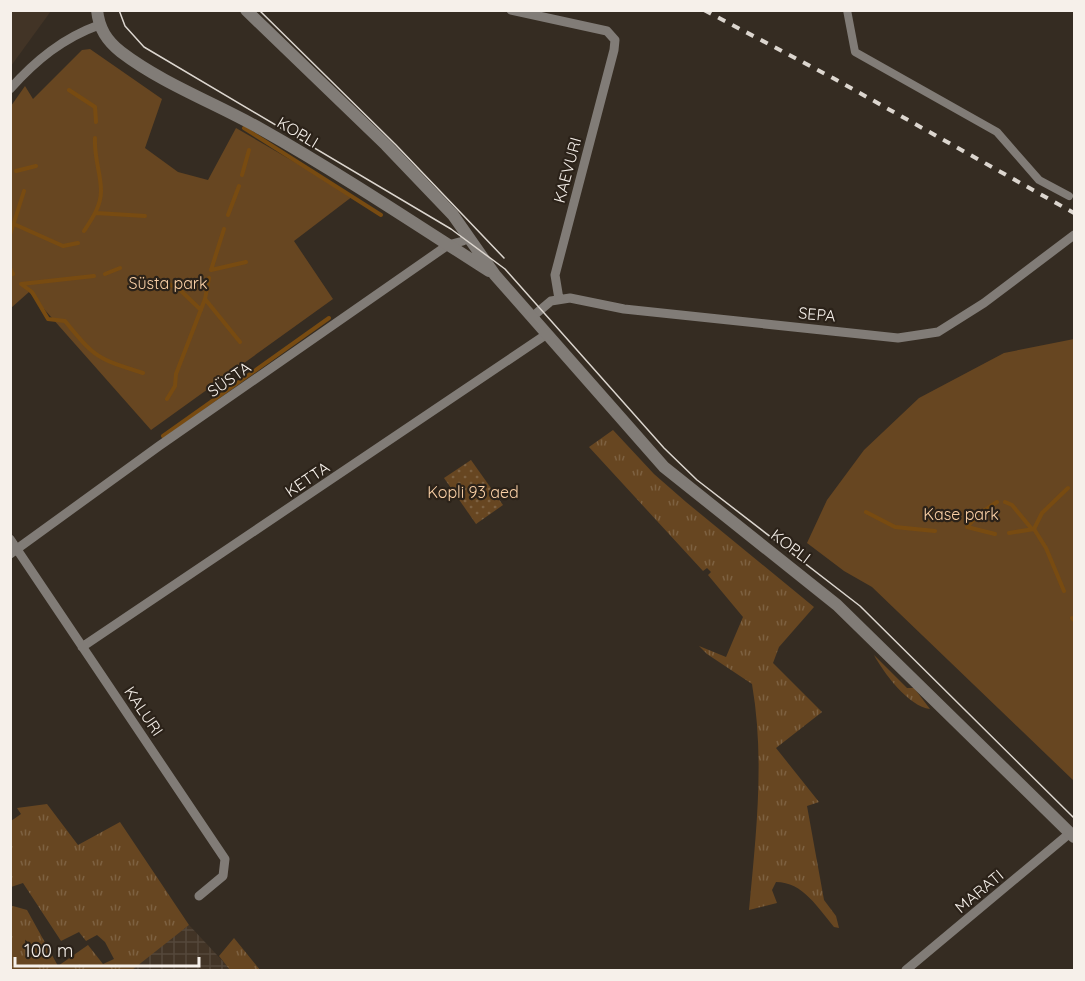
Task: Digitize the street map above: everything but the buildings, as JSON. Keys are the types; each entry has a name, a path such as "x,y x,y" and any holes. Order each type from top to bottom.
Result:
{"street":[{"path":"10,89 53,47 78,33 99,25 97,10"},
{"name":"KOPLI","path":"246,10 386,145 453,215 495,275 664,467 807,579 867,632 1072,835"},
{"name":"KAEVURI","path":"512,10 607,31 615,40 555,275 559,299"},
{"path":"847,10 855,52 997,132 1039,180 1069,196"},
{"name":"KOPLI","path":"99,25 108,40 122,53 175,85 261,129 495,275"},
{"name":"SÜSTA","path":"14,551 159,446 448,245 463,241 467,234"},
{"name":"SEPA","path":"559,299 570,298 624,309 699,318 898,338 938,332 984,303 1074,235"},
{"path":"532,317 551,301 559,299"},
{"name":"KETTA","path":"82,647 547,334"},
{"name":"KALURI","path":"10,539 14,551 82,647 225,859 222,876 199,896"},
{"name":"MARATI","path":"906,970 1072,835"}],"shaded area":[{"path":"10,11 51,11 11,66"},
{"path":"189,925 231,970 127,970"}],"green space":[{"name":"Süsta park","path":"90,49 162,99 145,148 178,172 208,180 236,128 353,196 294,241 333,299 151,430 29,292 11,308 11,106 25,86 33,99 82,50"},
{"name":"Kase park","path":"1074,339 1074,781 872,587 844,571 807,543 827,500 864,450 919,398 1004,353"},
{"path":"613,430 654,474 814,607 779,647 773,663 822,712 776,748 819,802 807,806 824,900 836,916 839,928 834,927 816,904 802,891 786,883 776,882 772,890 777,903 749,910 759,769 752,684 707,654 699,646 726,657 743,617 708,575 711,572 707,568 703,571 589,447"},
{"name":"Kopli 93 aed","path":"471,460 503,505 476,524 444,478"},
{"path":"874,655 907,688 914,688 930,709 922,707 905,696"},
{"path":"47,804 78,845 120,822 189,925 132,970 11,970 10,907 13,906 27,910 58,966 88,945 103,964 114,959 105,942 97,935 86,941 79,932 61,941 23,883 11,887 11,821 21,814 17,808"},
{"path":"234,938 260,970 230,970 219,956"}],"waterway":[{"path":"69,90 95,107 96,122"},
{"path":"244,128 381,215"},
{"path":"84,231 96,212 101,197 95,138"},
{"path":"242,175 249,150"},
{"path":"16,171 36,166"},
{"path":"228,215 239,186"},
{"path":"10,235 24,191"},
{"path":"96,213 145,216"},
{"path":"16,225 63,246 78,243"},
{"path":"224,229 211,270 246,262"},
{"path":"10,268 13,274"},
{"path":"105,274 120,268"},
{"path":"21,284 94,276"},
{"path":"167,399 175,386 176,374 205,299 209,278"},
{"path":"167,283 180,290 201,310"},
{"path":"21,284 32,292 48,319 65,321 98,356 143,373"},
{"path":"205,299 240,342"},
{"path":"163,436 329,318"},
{"path":"1034,529 1042,513 1068,488"},
{"path":"995,534 967,527 979,514 997,502"},
{"path":"1005,502 1012,505 1031,528"},
{"path":"866,512 895,527 935,531"},
{"path":"1009,533 1034,529 1046,548 1064,591"}],"tram line":[{"path":"119,10 125,26 144,47 451,229 505,269 664,448 697,480 860,606 1074,818"},
{"path":"259,10 396,145 504,258"}],"railway":[{"path":"704,10 833,78 1074,213"}]}
